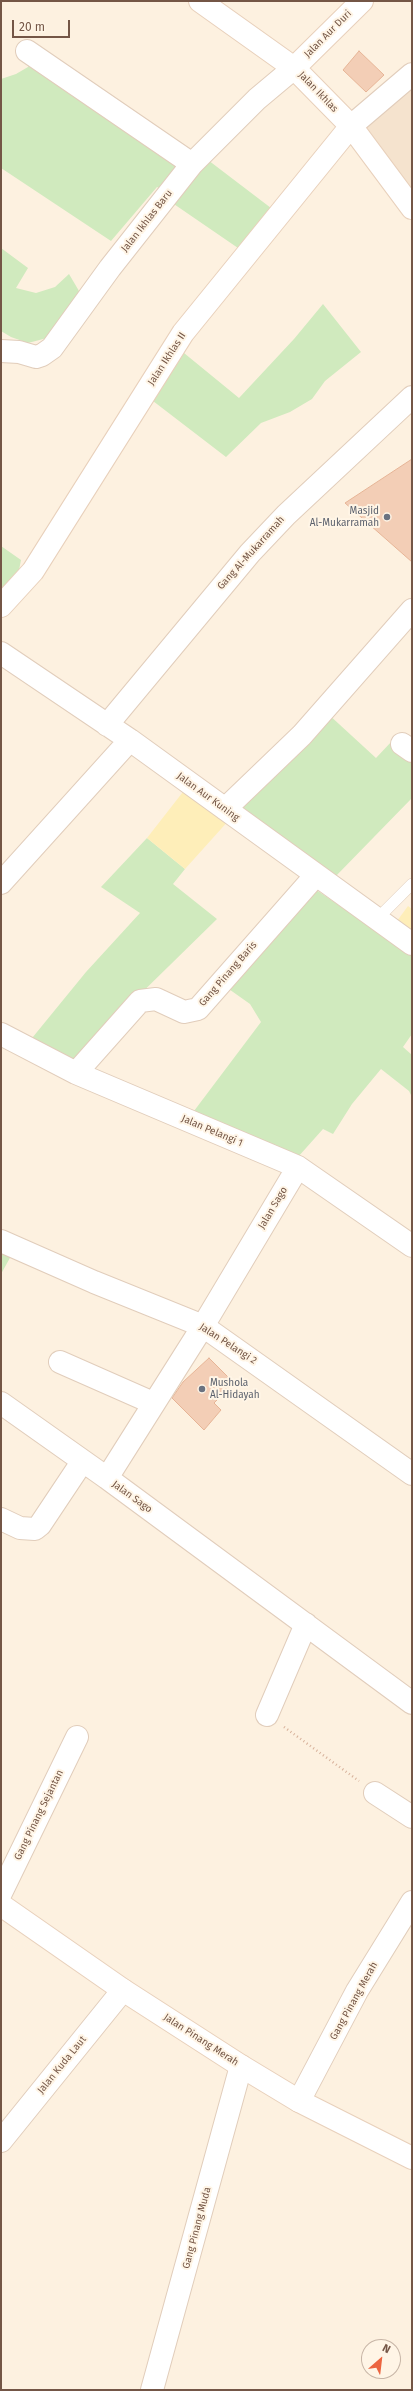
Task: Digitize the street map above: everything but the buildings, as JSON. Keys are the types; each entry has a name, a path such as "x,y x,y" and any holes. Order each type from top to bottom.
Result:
{"street":[{"name":"Jalan Ikhlas","path":"200,1 294,68 351,126 409,200"},
{"name":"Jalan Aur Duri","path":"294,68 362,1"},
{"path":"27,51 192,164"},
{"name":"Jalan Ikhlas Baru","path":"1,351 19,352 36,356 42,355 52,348 110,268 192,164 257,99 294,68"},
{"name":"Jalan Ikhlas II","path":"1,606 33,571 183,333 351,126 412,74"},
{"name":"Gang Al-Mukarramah","path":"107,725 250,553 286,515 410,405"},
{"path":"225,809 302,735 412,610"},
{"name":"Jalan Aur Kuning","path":"1,653 130,740 412,944"},
{"path":"1,883 130,740"},
{"name":"Gang Pinang Baris","path":"76,1073 140,1002 156,999 184,1012 198,1008 316,875"},
{"name":"Jalan Pelangi 1","path":"1,1034 76,1073 298,1167 412,1246"},
{"name":"Jalan Sago","path":"298,1167 203,1326 107,1478 412,1703"},
{"name":"Jalan Pelangi 2","path":"1,1241 94,1282 203,1326 412,1474"},
{"path":"60,1362 153,1403"},
{"path":"1,1403 82,1462 107,1478"},
{"path":"3,1525 27,1530 34,1529 40,1525 82,1462"},
{"path":"267,1715 306,1624"},
{"name":"Gang Pinang Sejantan","path":"1,1893 77,1737"},
{"path":"375,1793 412,1817"},
{"name":"Gang Pinang Merah","path":"299,2101 357,1991 412,1902"},
{"name":"Jalan Pinang Merah","path":"1,1905 123,1990 241,2066 299,2101 412,2158"},
{"name":"Jalan Kuda Laut","path":"1,2141 123,1990"},
{"name":"Gang Pinang Muda","path":"152,2390 241,2066"}],"lane":[{"path":"377,919 412,884"}],"path":[{"path":"267,1715 319,1751 375,1793"}],"shaded area":[{"path":"412,62 412,192 354,111"}],"green space":[{"path":"31,61 177,164 169,184 163,190 157,187 111,241 1,168 1,79 16,74 28,67"},
{"path":"204,157 271,208 238,248 168,200"},
{"path":"1,248 28,268 16,288 36,293 55,287 69,274 79,291 74,305 47,338 28,343 11,337 1,331"},
{"path":"323,304 361,352 325,381 312,399 290,412 261,423 226,457 153,401 184,353 239,398 294,339"},
{"path":"1,546 21,560 19,570 4,590 1,586"},
{"path":"327,713 376,758 392,741 412,755 412,798 335,877 236,808"},
{"path":"147,838 185,869 173,884 217,919 121,1013 76,1064 28,1043 86,972 140,913 101,887"},
{"path":"315,889 412,955 412,1034 403,1047 412,1055 412,1097 409,1091 381,1069 352,1104 333,1134 323,1129 298,1157 194,1111 261,1022 250,1004 226,987"},
{"path":"1,1251 11,1256 1,1274"}],"sand":[{"path":"186,788 230,819 185,869 147,838"},
{"path":"408,906 412,909 412,931 397,921"}],"place":[{"name":"Masjid Al-Mukarramah","path":"387,517"},
{"name":"Mushola Al-Hidayah","path":"202,1389"}]}
